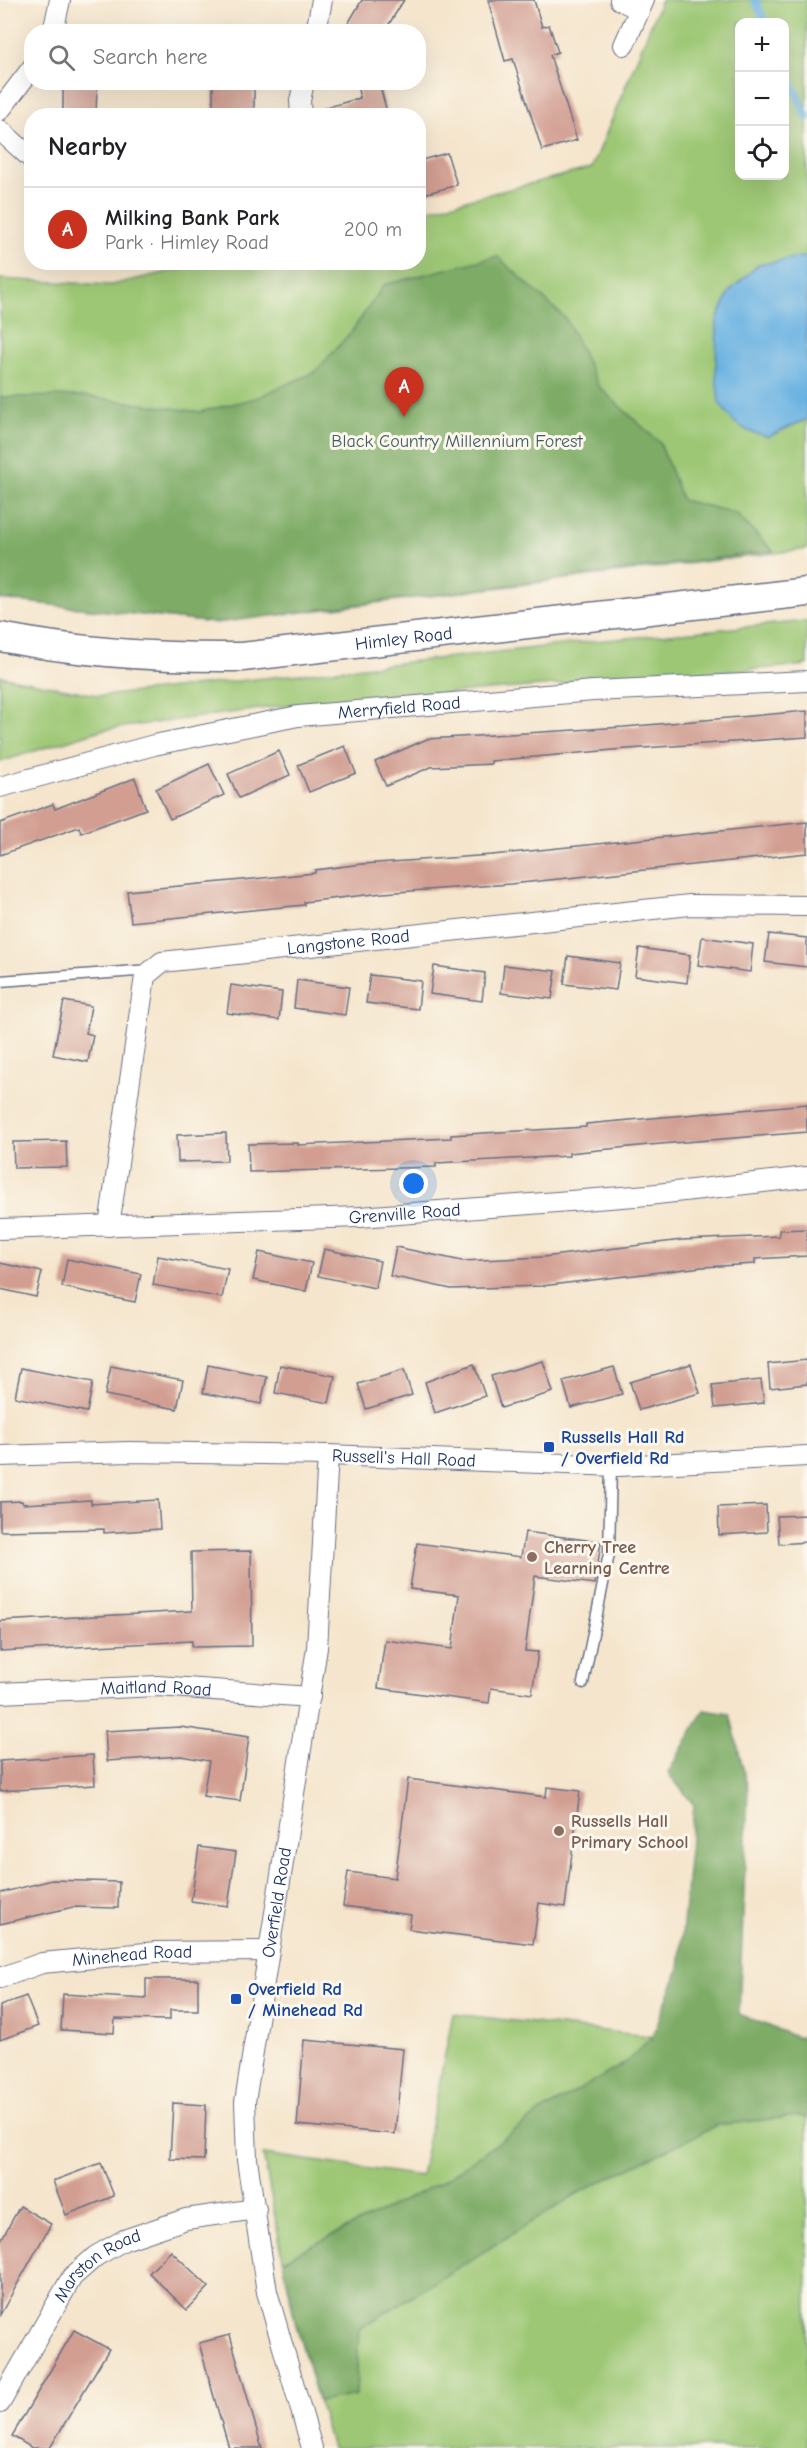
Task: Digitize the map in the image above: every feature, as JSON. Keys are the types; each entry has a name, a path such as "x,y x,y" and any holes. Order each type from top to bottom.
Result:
{"main road":[{"name":"Himley Road","path":"0,637 45,646 162,658 242,657 807,592"}],"street":[{"path":"55,24 60,0"},
{"path":"318,24 322,0"},
{"path":"620,0 641,5 624,45"},
{"path":"0,110 24,78"},
{"path":"300,108 302,90"},
{"path":"0,130 24,153"},
{"name":"Merryfield Road","path":"0,787 154,745 298,716 593,691 807,681"},
{"name":"Langstone Road","path":"153,969 162,962 690,905 807,906"},
{"path":"109,1226 145,976 153,969"},
{"name":"Grenville Road","path":"0,1229 360,1217 648,1195 807,1177"},
{"name":"Russell's Hall Road","path":"0,1456 129,1452 328,1455 611,1466 807,1456"},
{"name":"Overfield Road","path":"312,2448 285,2361 267,2292 247,2160 245,2102 317,1648 328,1455"},
{"name":"Maitland Road","path":"0,1693 158,1686 310,1697"},
{"name":"Minehead Road","path":"0,1978 42,1963 156,1952 268,1951"},
{"name":"Marston Road","path":"0,2403 72,2277 96,2256 124,2240 186,2219 256,2209"}],"lane":[{"path":"0,981 153,969"},
{"path":"583,1683 609,1554 611,1466"}],"green space":[{"path":"661,0 807,0 807,549 215,623 0,599 0,279 111,285 176,270 426,270 426,210 592,168"},
{"name":"Black Country Millennium Forest","path":"497,256 566,319 599,387 660,443 682,500 735,513 773,551 215,623 0,599 0,397 83,396 200,412 256,398 315,372 352,331 384,285"},
{"path":"807,621 807,665 274,707 101,730 0,762 0,676 102,696 596,641"},
{"path":"704,1710 730,1714 748,1789 739,2014 796,2037 807,2038 807,2118 798,2116 718,2125 580,2192 359,2329 356,2395 319,2402 295,2321 283,2260 443,2181 546,2109 624,2064 652,2037 679,1969 694,1805 668,1773"},
{"path":"453,2014 807,2054 807,2448 332,2448 295,2321 263,2154 421,2176"}],"water":[{"path":"807,257 807,419 768,437 748,431 734,422 719,403 716,373 717,320 730,291 758,265"}],"building":[{"path":"362,0 404,0 389,24 348,24"},
{"path":"488,0 534,0 542,27 549,25 558,52 550,55 577,140 542,150 513,59 505,61"},
{"path":"63,90 97,90 96,108 63,108"},
{"path":"213,90 254,90 254,108 213,108"},
{"path":"358,90 381,90 386,108 325,108 360,98"},
{"path":"447,153 457,185 426,193 426,159"},
{"path":"807,711 807,737 613,750 491,761 491,764 431,767 386,786 375,762 427,739 624,727"},
{"path":"345,746 356,773 309,792 298,765"},
{"path":"279,751 290,775 239,798 228,774"},
{"path":"209,764 224,795 170,819 156,789"},
{"path":"135,778 146,809 81,833 79,827 0,855 0,823 53,804 55,809"},
{"path":"807,822 807,853 511,884 383,893 304,902 304,905 131,922 127,891 315,873 315,870 362,864 492,855"},
{"path":"769,934 807,938 807,967 765,962"},
{"path":"702,937 753,944 750,972 698,965"},
{"path":"639,948 690,955 687,983 635,976"},
{"path":"568,956 620,963 616,990 564,984"},
{"path":"504,965 556,971 552,999 501,993"},
{"path":"434,966 485,973 482,1001 430,994"},
{"path":"370,975 421,981 418,1009 366,1003"},
{"path":"297,980 349,987 345,1015 294,1008"},
{"path":"231,985 282,992 279,1020 227,1013"},
{"path":"64,1001 91,1006 86,1033 93,1035 88,1062 53,1055"},
{"path":"807,1104 807,1132 569,1153 569,1156 436,1163 436,1167 249,1172 248,1144 298,1143 298,1145 451,1138 451,1135 586,1127 586,1124"},
{"path":"226,1133 227,1161 178,1162 177,1135"},
{"path":"66,1141 67,1167 14,1168 13,1142"},
{"path":"807,1229 807,1256 755,1259 755,1264 702,1267 542,1286 451,1289 390,1276 396,1247 462,1261 543,1257 682,1240 779,1236 779,1230"},
{"path":"324,1249 380,1261 375,1288 318,1276"},
{"path":"259,1252 312,1263 306,1291 253,1280"},
{"path":"158,1256 228,1269 222,1298 153,1285"},
{"path":"67,1259 141,1274 135,1302 62,1287"},
{"path":"0,1263 42,1272 36,1297 0,1289"},
{"path":"807,1360 807,1384 770,1388 768,1364"},
{"path":"543,1361 553,1392 501,1408 491,1376"},
{"path":"474,1364 485,1396 435,1413 425,1382"},
{"path":"691,1364 700,1393 639,1410 630,1382"},
{"path":"208,1365 267,1377 261,1404 203,1393"},
{"path":"280,1365 335,1376 329,1403 275,1393"},
{"path":"111,1366 183,1380 177,1409 105,1395"},
{"path":"614,1367 622,1394 571,1408 563,1381"},
{"path":"21,1368 93,1382 87,1412 15,1397"},
{"path":"404,1370 412,1395 366,1409 358,1384"},
{"path":"761,1380 764,1403 715,1408 712,1385"},
{"path":"91,1500 91,1504 158,1500 160,1529 104,1533 104,1529 0,1531 0,1502 22,1501 23,1504"},
{"path":"766,1505 767,1532 719,1535 718,1507"},
{"path":"807,1515 807,1542 779,1544 777,1516"},
{"path":"525,1532 601,1542 595,1584 535,1576 525,1651 538,1652 532,1694 491,1688 489,1703 378,1688 385,1640 452,1649 459,1595 410,1589 417,1543 521,1557"},
{"path":"251,1551 252,1646 192,1647 192,1641 0,1651 0,1621 192,1611 191,1552"},
{"path":"180,1727 249,1737 240,1801 203,1796 209,1761 181,1756 107,1761 105,1731"},
{"path":"93,1755 95,1785 0,1791 0,1761"},
{"path":"408,1779 546,1797 547,1787 580,1791 565,1907 539,1903 533,1944 409,1929 411,1915 343,1906 348,1872 395,1878"},
{"path":"199,1847 236,1852 228,1906 191,1901"},
{"path":"52,1880 119,1882 118,1908 73,1907 0,1924 0,1893"},
{"path":"146,1979 198,1979 198,2010 170,2010 170,2020 115,2019 114,2033 61,2030 63,1994 146,1999"},
{"path":"26,1996 38,2026 0,2040 0,2006"},
{"path":"304,2040 403,2049 395,2134 297,2125"},
{"path":"173,2103 206,2105 204,2160 170,2159"},
{"path":"101,2163 114,2196 66,2215 53,2181"},
{"path":"20,2206 51,2224 0,2315 0,2242"},
{"path":"171,2251 209,2287 187,2310 149,2273"},
{"path":"74,2330 109,2349 50,2448 32,2448 12,2436"},
{"path":"230,2335 262,2448 229,2448 214,2397 199,2343"}],"waterway":[{"path":"755,0 763,18"},
{"path":"787,72 807,117"}],"place":[{"name":"Milking Bank Park","path":"404,417"},
{"name":"Russells Hall Rd / Overfield Rd","path":"549,1447"},
{"name":"Cherry Tree Learning Centre","path":"532,1557"},
{"name":"Russells Hall Primary School","path":"559,1831"},
{"name":"Overfield Rd / Minehead Rd","path":"236,1999"}]}
